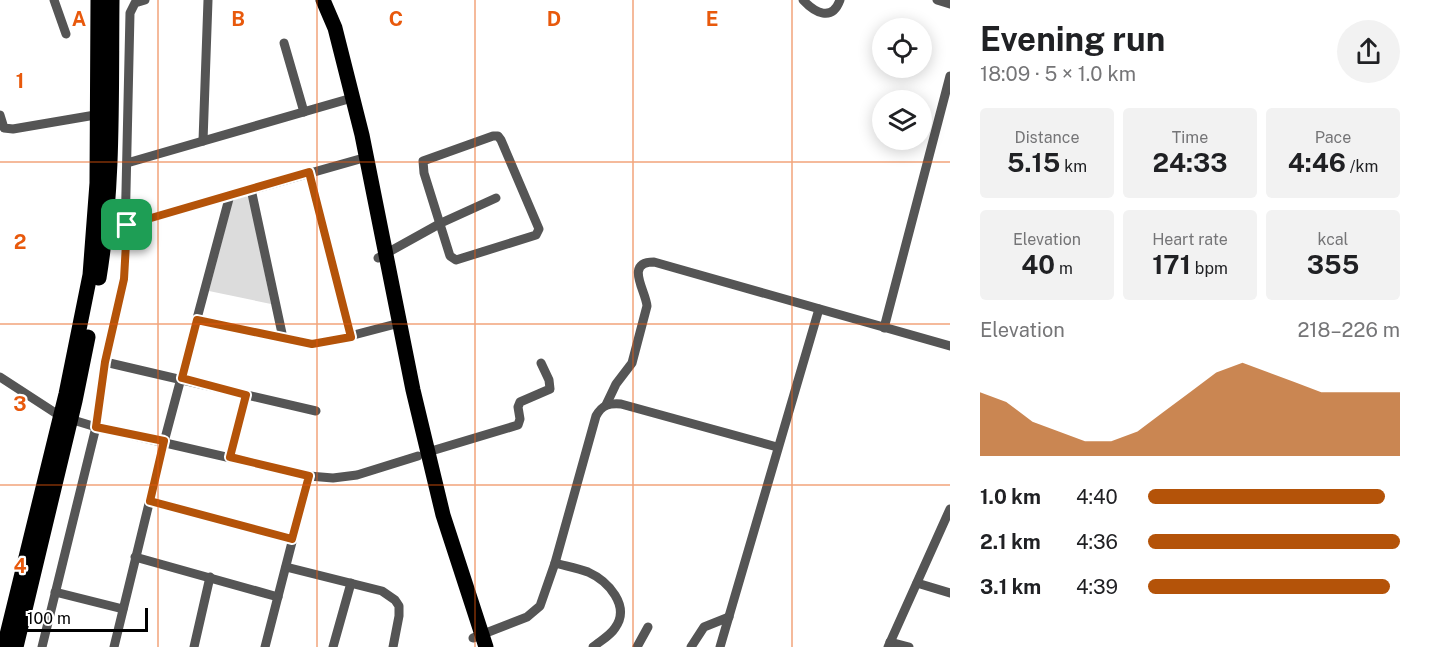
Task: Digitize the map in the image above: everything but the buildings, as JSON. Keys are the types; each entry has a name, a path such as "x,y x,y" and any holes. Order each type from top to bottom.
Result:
{"main road":[{"path":"98,0 104,114"},
{"path":"16,647 66,418 90,275 112,0"},
{"path":"314,0 327,30 345,100 358,136"},
{"path":"323,0 335,28 423,454 479,641"},
{"path":"382,256 392,325 405,371"},
{"path":"4,647 66,418"}],"street":[{"path":"54,0 66,34"},
{"path":"42,647 96,427 105,362 124,279 130,13 135,3 145,0"},
{"path":"203,141 208,0"},
{"path":"803,0 817,11 826,13 836,9 840,0"},
{"path":"937,0 950,4"},
{"path":"284,43 304,112"},
{"path":"884,328 950,76"},
{"path":"127,163 345,100"},
{"path":"0,115 4,128 8,129 104,114"},
{"path":"498,136 539,232 536,235 456,260 450,256 441,224 424,173 423,161 498,136"},
{"path":"127,225 362,157"},
{"path":"309,172 351,337"},
{"path":"251,189 283,338"},
{"path":"114,647 164,441 230,195"},
{"path":"382,256 496,198"},
{"path":"479,641 527,617 540,606 555,563 596,416 606,405 616,384 629,369 634,358 647,306 647,298 639,283 638,274 640,267 647,262 654,262 950,346"},
{"path":"720,647 819,309"},
{"path":"197,320 312,344 351,337 392,325"},
{"path":"105,362 182,378 316,411"},
{"path":"0,377 66,418 309,476 333,478 357,475 518,425 520,402 550,389 549,380 541,363"},
{"path":"230,457 246,395"},
{"path":"606,405 621,404 777,447"},
{"path":"265,647 309,476"},
{"path":"150,501 292,539"},
{"path":"909,647 889,644 946,526 950,509"},
{"path":"135,557 278,597"},
{"path":"555,563 589,573 606,585 618,601 621,608 618,623 614,630 593,647"},
{"path":"286,567 382,591 396,600 399,606 399,616 393,647"},
{"path":"194,647 210,577"},
{"path":"333,647 351,583"},
{"path":"917,583 950,593"},
{"path":"55,592 123,609"},
{"path":"691,647 704,627 729,616"},
{"path":"637,647 648,627"}],"shaded area":[{"path":"249,196 271,304 209,291 233,199"}],"route":[{"path":"309,172 351,337 312,344 197,320 182,378 246,395 230,457 309,476 292,539 150,501 164,441 96,427 105,362 124,279 127,225 309,172"}]}
